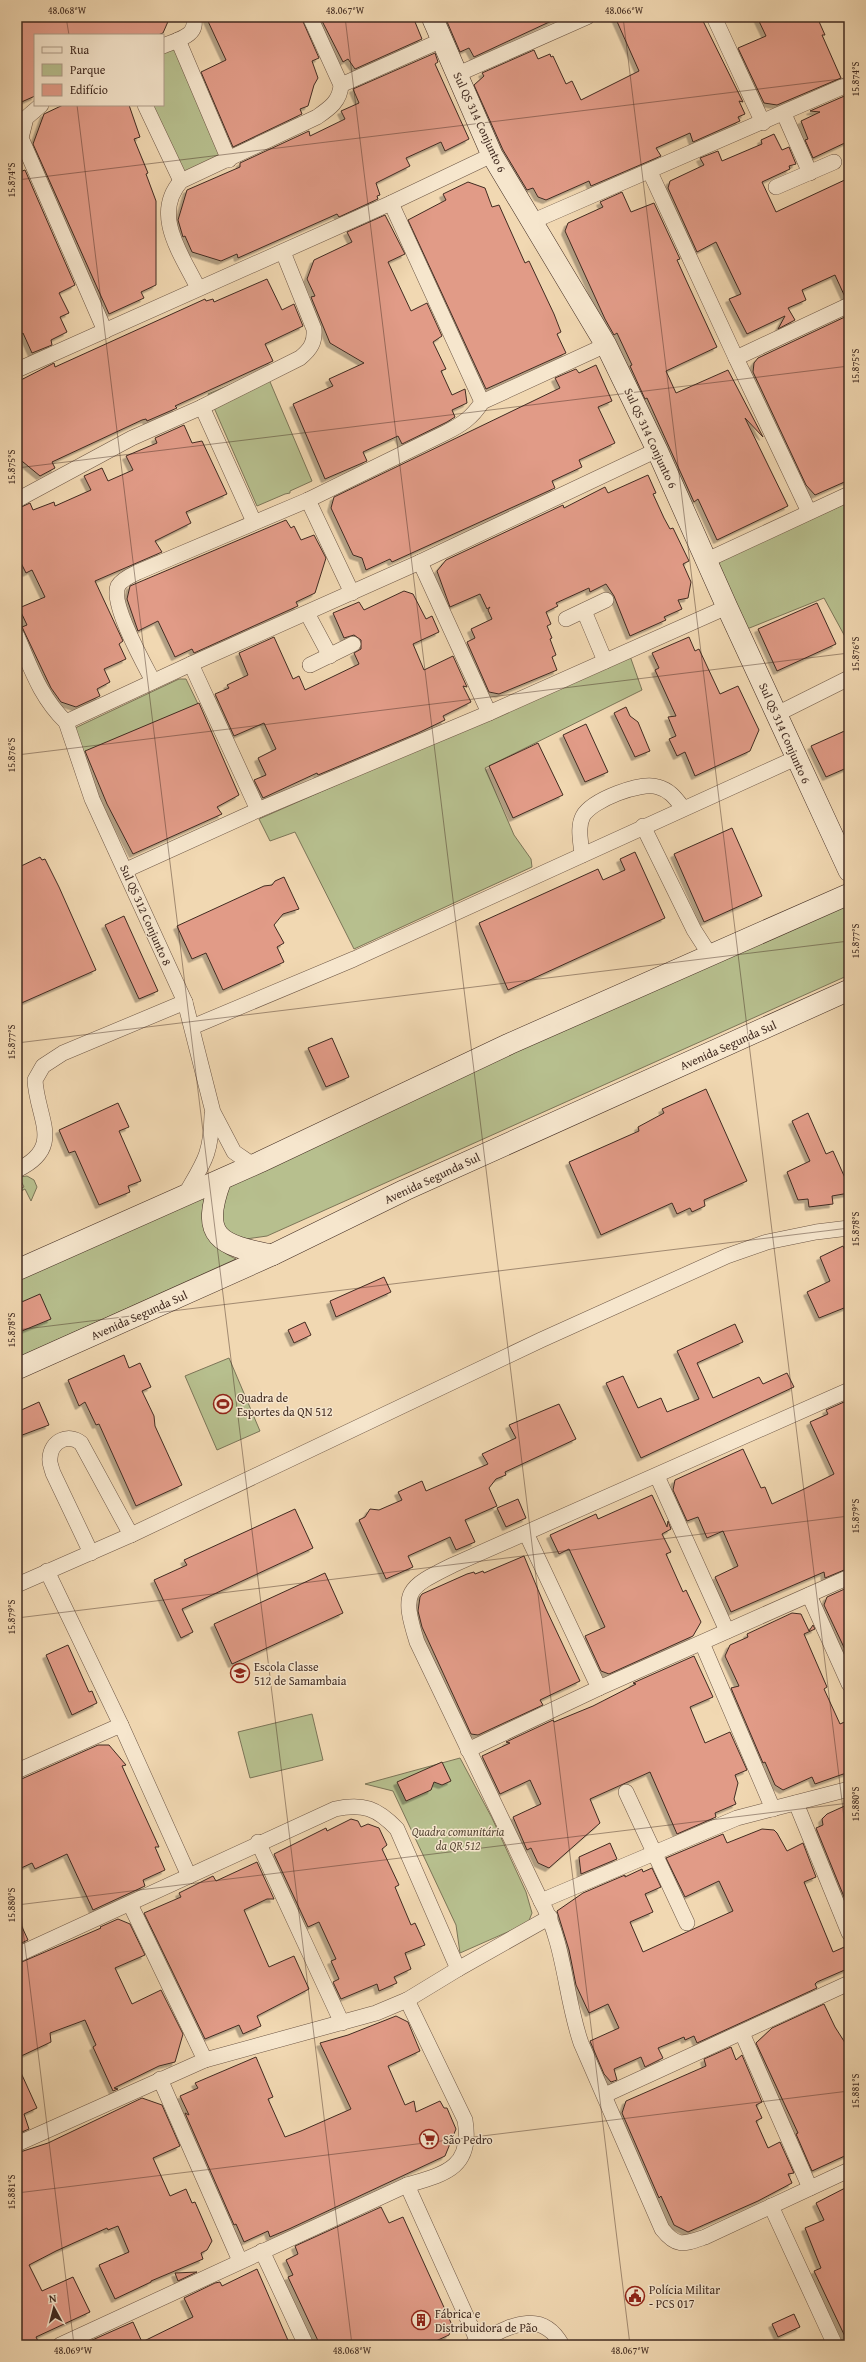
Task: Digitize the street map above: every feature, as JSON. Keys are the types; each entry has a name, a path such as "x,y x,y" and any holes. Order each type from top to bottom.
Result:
{"main road":[{"name":"Sul QS 314 Conjunto 6","path":"432,17 492,155 606,345 657,450 727,607 849,871"},
{"path":"17,1270 221,1180 509,1044 849,894"},
{"name":"Avenida Segunda Sul","path":"17,1369 272,1254 405,1190 849,990"},
{"path":"221,1180 215,1196 213,1212 215,1228 219,1236 232,1246 272,1254"}],"street":[{"path":"164,46 186,37 193,29 193,17"},
{"path":"198,288 169,230 168,219 171,200 181,181 229,160 322,114 340,96 341,85 310,17"},
{"path":"458,74 587,17"},
{"path":"714,17 763,123"},
{"path":"178,40 229,160"},
{"path":"341,85 442,40"},
{"path":"532,222 784,114 849,84"},
{"path":"40,106 26,118 19,139 105,331"},
{"path":"145,106 181,181"},
{"path":"784,114 810,173"},
{"path":"17,370 391,203 492,155"},
{"path":"776,187 834,162"},
{"path":"650,172 809,512"},
{"path":"391,203 482,402"},
{"path":"17,500 132,438 202,406 300,358 312,346 315,335 313,322 282,252"},
{"path":"736,358 849,305"},
{"path":"153,681 121,612 116,595 121,582 138,572 308,500 464,423 475,414 482,402 606,345"},
{"path":"202,406 254,522"},
{"path":"17,636 44,696 52,709 66,722 153,681 420,562 657,450"},
{"path":"706,560 849,494"},
{"path":"308,500 352,593"},
{"path":"420,562 489,713"},
{"path":"566,619 606,600"},
{"path":"126,870 258,810 489,713 727,607"},
{"path":"584,611 605,661"},
{"path":"307,613 330,656"},
{"path":"310,665 353,644"},
{"path":"191,664 258,810"},
{"path":"777,714 849,678"},
{"name":"Sul QS 312 Conjunto 8","path":"66,722 92,799 126,870 185,1002 192,1027 212,1112 212,1140 207,1158 185,1195"},
{"path":"192,1027 343,964 643,826 796,758"},
{"path":"582,855 580,825 584,814 592,807 611,796 631,788 656,786 668,791 683,808"},
{"path":"643,826 694,930 710,955"},
{"path":"17,1170 34,1160 44,1145 46,1129 35,1080 43,1066 63,1053 185,1002"},
{"name":"Sul QS 312 Conjunto 8","path":"212,1112 234,1152 253,1165"},
{"path":"17,1585 131,1535 541,1340 727,1256 767,1242 816,1232 849,1228"},
{"path":"849,1390 425,1578 413,1591 407,1602 409,1616 417,1642 541,1902 550,1917 572,2017 662,2229 669,2238 676,2243 683,2243 705,2237 849,2170"},
{"path":"90,1553 53,1473 49,1459 52,1450 64,1438 71,1438 81,1443 131,1535"},
{"path":"656,1476 727,1631"},
{"path":"526,1534 599,1688"},
{"path":"47,1571 121,1725 190,1876"},
{"path":"468,1750 599,1688 849,1577"},
{"path":"809,1595 849,1684"},
{"path":"702,1643 773,1809"},
{"path":"17,1771 121,1725"},
{"path":"541,1902 654,1851 737,1818 849,1789"},
{"path":"626,1792 687,1923"},
{"path":"796,1803 849,1934"},
{"path":"17,1955 190,1876 258,1842 335,1809 358,1806 371,1808 385,1816 397,1829 458,1969"},
{"path":"258,1842 342,2023"},
{"path":"130,1904 205,2060"},
{"path":"17,2144 205,2060 376,2013 407,2000 458,1969 550,1917"},
{"path":"605,2095 849,1983"},
{"path":"60,2345 407,2185 440,2176 463,2158 466,2150 468,2133 461,2108 407,2000"},
{"path":"742,2033 810,2188"},
{"path":"160,2079 240,2261"},
{"path":"407,2185 475,2344 525,2323 542,2324 551,2330 562,2345"},
{"path":"771,2206 835,2345"},
{"path":"262,2251 306,2345"}],"green space":[{"path":"178,42 225,158 183,176 150,106 164,106 164,48"},
{"path":"265,370 312,481 290,491 290,493 257,506 208,394"},
{"path":"849,502 849,644 824,598 747,629 718,562"},
{"path":"630,656 642,690 485,768 514,835 531,859 532,867 354,949 295,832 270,841 259,819"},
{"path":"179,679 186,679 198,704 84,752 73,729"},
{"path":"849,898 849,975 267,1236 246,1239 231,1236 219,1220 222,1191 245,1179 518,1047"},
{"path":"27,1176 34,1180 37,1187 31,1201 25,1189 17,1193 17,1190 24,1187 19,1177"},
{"path":"206,1194 202,1215 206,1233 217,1247 236,1259 17,1358 17,1280"},
{"name":"Quadra de Esportes da QN 512","path":"229,1358 260,1431 217,1450 185,1376"},
{"path":"312,1714 323,1760 250,1778 238,1732"},
{"name":"Quadra comunitária da QR 512","path":"460,1758 492,1818 526,1892 532,1913 528,1923 460,1953 456,1925 393,1791 365,1784"}],"building":[{"path":"17,17 170,17 163,33 160,34 34,34 34,96 17,104"},
{"path":"206,17 301,17 319,58 312,61 318,78 314,85 308,106 300,109 302,114 233,147 201,72 226,60"},
{"path":"320,17 413,17 422,39 355,69 348,59 343,62"},
{"path":"445,17 560,17 474,57 469,48 460,52"},
{"path":"615,17 701,17 743,102 739,101 745,114 738,117 740,121 693,142 690,133 656,148 661,156 591,186 589,181 546,200 538,197 533,188 527,190 503,150 474,85 484,76 482,73 534,50 538,59 550,54 551,57 553,56 566,84 572,81 581,100 639,71"},
{"path":"757,17 817,17 825,35 822,35 841,78 777,105 764,103 738,48 766,36"},
{"path":"435,53 438,62 435,64 469,139 445,151 441,142 406,158 410,166 376,183 380,195 377,196 378,199 339,217 337,214 238,258 237,254 221,261 192,252 185,236 183,237 178,220 187,190 240,167 240,163 309,131 310,136 345,119 341,111 359,103 353,89"},
{"path":"849,94 849,141 813,158 805,140 808,139 801,121 820,112 810,111"},
{"path":"61,106 129,106 140,137 134,139 148,173 146,174 156,201 156,285 141,292 144,298 109,314 33,144 44,114"},
{"path":"774,134 782,150 789,147 796,164 789,166 790,169 762,182 776,212 849,178 849,296 845,297 835,275 802,290 806,300 788,308 795,320 778,329 785,316 747,334 729,299 741,294 716,242 697,252 668,188 670,181 704,165 700,158 718,151 722,161 762,144 761,140"},
{"path":"25,170 75,285 59,293 69,313 60,317 67,332 51,340 52,345 32,353 23,333 17,337 17,173"},
{"path":"468,182 485,188 492,207 499,205 525,263 529,261 554,314 561,332 557,334 566,353 486,389 408,220 446,200 443,194"},
{"path":"622,192 631,212 654,203 680,259 677,260 717,347 666,371 676,393 728,370 763,437 745,418 788,506 717,540 698,499 694,502 647,398 645,399 630,366 632,365 617,333 614,335 605,319 565,231 568,223 603,207 600,202"},
{"path":"385,215 405,254 388,262 411,311 427,303 442,336 433,342 446,369 441,371 452,395 465,389 467,403 452,410 455,417 447,422 402,444 398,436 363,452 367,461 325,479 293,404 333,386 329,379 364,363 330,343 311,297 315,296 307,279 314,260 352,242 347,232"},
{"path":"267,279 282,310 294,304 303,326 265,344 273,361 175,406 177,408 147,421 146,419 142,420 52,462 55,468 40,476 17,457 17,382 54,363 55,367 205,299 206,301 213,299 214,302"},
{"path":"849,315 849,480 815,495 806,485 753,372 754,363 758,358"},
{"path":"596,365 612,401 598,407 615,443 579,460 582,467 552,481 555,488 392,562 390,559 366,570 362,558 353,555 331,508 334,497 560,388 555,378 576,369 579,373"},
{"path":"184,425 192,443 202,441 227,494 186,512 191,523 155,541 162,552 95,581 123,641 119,644 126,659 104,669 110,682 97,689 100,696 76,707 61,702 51,688 22,627 27,625 19,608 45,597 32,570 26,573 21,563 17,565 17,509 30,503 33,510 54,502 55,506 91,490 84,476 102,468 108,481 133,470 126,456 157,443 155,438"},
{"path":"648,475 656,493 653,494 664,518 670,529 673,528 689,561 683,564 691,582 688,598 678,600 682,609 664,617 666,620 630,636 614,596 606,584 590,592 589,588 556,603 558,606 546,612 551,624 547,626 552,638 550,639 556,655 552,657 557,670 499,694 489,692 467,642 475,638 471,629 492,619 488,610 490,607 487,609 480,594 450,607 437,571 446,560 563,505 564,508 605,487 608,493"},
{"path":"286,520 291,528 294,526 301,540 314,535 326,558 315,593 296,602 298,606 194,653 192,649 175,657 158,621 138,631 127,599 130,586"},
{"path":"404,591 413,594 426,619 432,616 439,632 413,644 424,670 453,656 467,687 463,686 471,702 443,716 445,720 418,733 318,775 317,773 263,798 254,780 266,775 258,758 276,749 264,723 234,736 215,694 229,688 227,685 248,675 239,653 274,637 293,679 299,676 305,690 359,664 354,653 361,649 361,640 354,635 344,638 333,613 359,602 364,610"},
{"path":"817,603 836,644 777,671 758,629"},
{"path":"689,637 695,651 699,649 720,694 738,686 759,730 750,751 695,776 685,752 677,756 669,739 676,736 668,717 676,716 655,670 659,668 652,653"},
{"path":"199,703 239,795 217,807 222,814 133,854 107,804 85,751"},
{"path":"626,707 630,716 638,722 650,751 635,757 614,713"},
{"path":"586,724 608,772 585,782 563,735"},
{"path":"849,729 849,767 826,777 811,746"},
{"path":"538,743 563,795 513,818 489,766"},
{"path":"732,828 762,896 704,922 674,854"},
{"path":"635,852 665,918 508,990 479,923 598,869 603,880 625,870 620,859"},
{"path":"40,857 42,860 45,859 59,887 96,970 17,1005 17,868"},
{"path":"284,877 299,909 283,914 274,925 284,943 277,947 284,962 223,990 206,953 192,959 177,926 264,886 272,885 275,881"},
{"path":"124,916 158,991 139,999 105,925"},
{"path":"332,1038 349,1077 326,1087 308,1048"},
{"path":"706,1089 747,1181 704,1200 705,1206 692,1212 690,1208 677,1214 672,1203 601,1235 569,1162 639,1131 638,1127 664,1113 662,1109"},
{"path":"118,1103 129,1127 119,1131 141,1181 128,1186 130,1192 99,1205 75,1151 69,1153 59,1130"},
{"path":"808,1113 826,1154 833,1151 849,1187 849,1193 832,1196 833,1204 809,1207 808,1199 798,1200 787,1172 810,1161 792,1121"},
{"path":"843,1246 849,1260 849,1306 819,1318 807,1292 830,1281 820,1257"},
{"path":"384,1277 391,1292 336,1317 330,1301"},
{"path":"40,1294 51,1319 17,1333 17,1304"},
{"path":"305,1322 311,1335 294,1343 288,1330"},
{"path":"735,1324 743,1342 697,1363 713,1398 759,1377 763,1384 787,1373 794,1387 641,1458 606,1383 623,1376 638,1408 661,1398 667,1412 699,1399 677,1351"},
{"path":"124,1355 129,1368 140,1363 151,1387 142,1391 154,1416 155,1426 182,1485 136,1506 99,1424 96,1425 85,1402 79,1406 68,1380"},
{"path":"39,1402 49,1425 17,1437 17,1412"},
{"path":"844,1402 849,1413 849,1568 825,1578 824,1572 731,1612 715,1577 738,1566 723,1531 707,1538 698,1517 687,1521 673,1490 675,1480 743,1449 761,1488 765,1487 772,1504 834,1474 810,1422 828,1414 826,1410"},
{"path":"559,1404 576,1439 505,1472 506,1475 496,1479 489,1488 497,1506 465,1520 475,1542 456,1550 450,1537 408,1556 413,1567 386,1579 359,1520 365,1517 370,1509 379,1510 402,1500 398,1492 422,1481 426,1491 488,1464 482,1454 516,1438 509,1425"},
{"path":"652,1495 667,1527 668,1521 671,1529 662,1534 671,1552 666,1554 683,1592 686,1590 701,1622 693,1636 609,1674 601,1671 585,1636 605,1627 569,1549 559,1554 550,1535 596,1514 598,1519"},
{"path":"518,1499 526,1518 506,1527 497,1508"},
{"path":"295,1509 313,1548 182,1609 193,1632 181,1638 154,1580 187,1565 184,1560"},
{"path":"524,1556 546,1609 580,1681 540,1700 543,1705 478,1735 471,1734 422,1627 418,1611 420,1597 422,1594 467,1574 474,1572 475,1574 483,1571 484,1573"},
{"path":"325,1573 343,1613 232,1664 214,1624"},
{"path":"849,1587 849,1658 824,1605 827,1597"},
{"path":"792,1613 801,1614 809,1631 813,1625 815,1629 804,1634 827,1687 824,1689 840,1724 849,1720 849,1772 815,1784 812,1777 783,1790 775,1785 765,1762 763,1763 731,1688 739,1686 725,1656 730,1645 748,1637 747,1634"},
{"path":"68,1645 89,1692 92,1691 97,1703 72,1715 46,1655"},
{"path":"694,1656 713,1697 690,1707 705,1743 730,1732 747,1770 735,1775 738,1783 734,1799 736,1804 715,1813 716,1817 677,1834 650,1772 590,1799 600,1823 549,1868 538,1863 531,1848 527,1850 513,1817 541,1804 530,1780 500,1794 482,1756 510,1743 506,1742 553,1720 554,1722 593,1706 636,1684 633,1683"},
{"path":"98,1745 109,1745 126,1765 122,1766 159,1847 155,1847 165,1870 143,1880 145,1886 93,1910 67,1854 35,1869 32,1863 17,1870 17,1781"},
{"path":"442,1762 451,1781 442,1785 434,1782 431,1790 406,1801 397,1782"},
{"path":"849,1804 849,1909 816,1828 823,1825 822,1819 827,1814"},
{"path":"351,1819 358,1821 361,1827 368,1824 379,1828 387,1845 382,1849 399,1885 395,1887 411,1925 415,1923 425,1945 405,1953 411,1969 394,1977 397,1983 379,1991 377,1984 341,1999 333,1982 339,1979 331,1961 336,1959 319,1922 308,1927 274,1854 326,1828 327,1831"},
{"path":"762,1829 774,1830 787,1851 803,1843 816,1877 804,1882 833,1952 849,1945 847,1969 817,1982 815,1984 817,1988 697,2043 694,2036 685,2040 684,2037 658,2048 663,2058 645,2067 641,2057 614,2069 617,2080 611,2082 604,2074 590,2041 619,2028 608,2004 589,2013 576,1985 569,1950 557,1911 583,1893 625,1875 625,1877 642,1869 643,1872 652,1868 661,1887 645,1894 653,1912 630,1922 643,1952 733,1911 719,1881 685,1897 666,1858 723,1834 727,1843"},
{"path":"610,1843 617,1859 581,1874 579,1857"},
{"path":"257,1862 274,1899 267,1899 244,1910 269,1967 294,1956 309,1989 257,2016 261,2026 243,2034 239,2025 205,2039 144,1913 181,1897 179,1893 213,1876 216,1881"},
{"path":"17,1916 28,1940 17,1945"},
{"path":"118,1919 130,1924 145,1955 115,1968 132,2004 161,1990 183,2034 175,2062 159,2066 114,2088 118,2089 113,2091 93,2047 96,2045 85,2020 50,2033 51,2042 17,2058 17,1978 21,1977 17,1964 101,1928 100,1927"},
{"path":"824,2004 835,2027 849,2049 849,2154 812,2171 796,2134 798,2133 756,2043 772,2028"},
{"path":"396,2016 408,2022 420,2051 388,2066 405,2105 414,2101 416,2112 440,2101 444,2108 447,2108 456,2129 445,2156 289,2229 270,2237 268,2231 244,2242 236,2224 234,2225 185,2113 189,2115 180,2096 198,2088 195,2083 256,2057 273,2097 268,2099 285,2137 351,2109 320,2043 348,2035"},
{"path":"731,2047 736,2060 742,2055 762,2102 756,2105 762,2118 756,2121 768,2148 780,2142 794,2173 788,2174 792,2183 758,2201 688,2232 674,2225 661,2196 659,2198 622,2113 626,2101 706,2066 704,2059"},
{"path":"17,2064 37,2108 24,2114 29,2129 17,2134"},
{"path":"142,2098 162,2105 180,2146 153,2158 170,2196 186,2189 192,2203 195,2202 212,2241 207,2250 201,2253 203,2259 151,2281 115,2299 99,2265 129,2252 118,2226 108,2230 107,2228 56,2251 29,2265 42,2291 73,2277 90,2312 36,2337 38,2341 28,2345 17,2345 17,2153 48,2143"},
{"path":"849,2186 849,2345 814,2271 821,2268 805,2228 824,2220 816,2203"},
{"path":"381,2207 389,2223 403,2217 452,2325 449,2335 427,2345 320,2345 288,2277 293,2275 286,2260 298,2254 295,2246"},
{"path":"257,2269 290,2345 81,2345 133,2322 142,2342 193,2317 184,2298 215,2283 220,2282 222,2286"},
{"path":"197,2272 178,2281 175,2273"},
{"path":"794,2314 800,2327 778,2337 772,2324"}],"place":[{"name":"Quadra de Esportes da QN 512","path":"223,1404"},
{"name":"Escola Classe 512 de Samambaia","path":"240,1673"},
{"name":"São Pedro","path":"429,2139"},
{"name":"Polícia Militar - PCS 017","path":"635,2296"},
{"name":"Fábrica e Distribuidora de Pão","path":"421,2320"}]}
